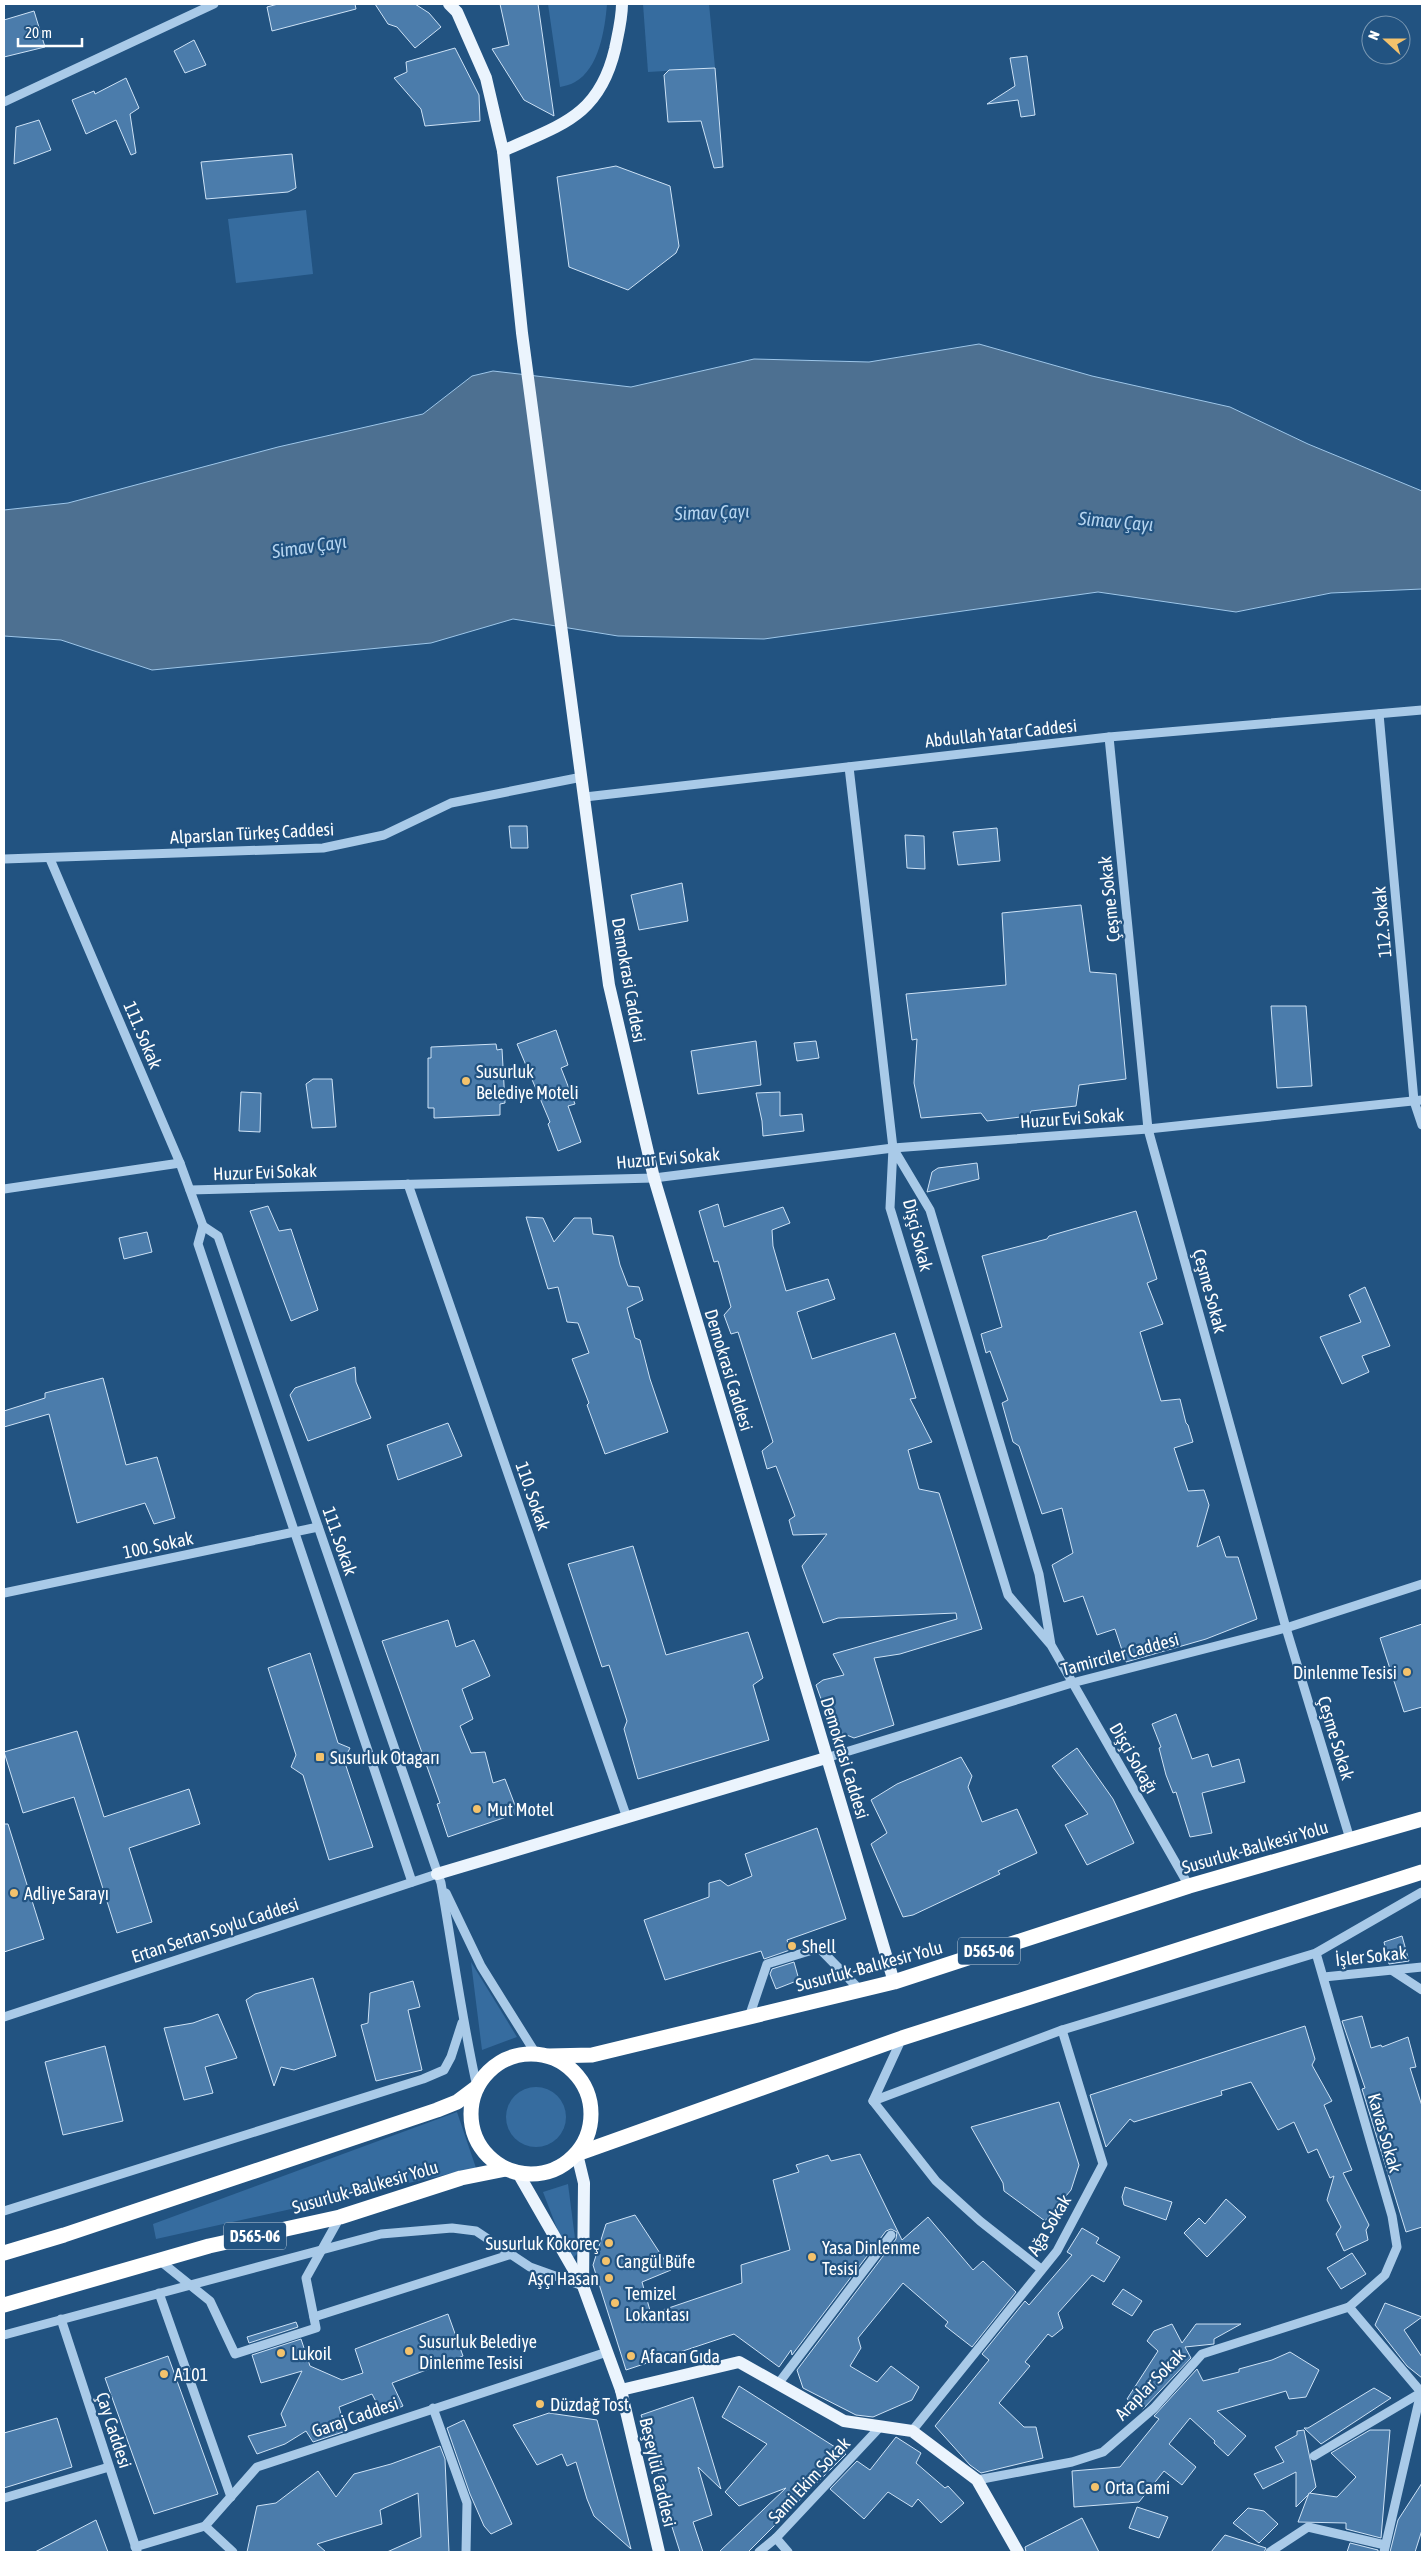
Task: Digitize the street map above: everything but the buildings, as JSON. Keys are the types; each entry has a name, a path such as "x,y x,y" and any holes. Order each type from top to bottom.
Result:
{"highway":[{"name":"Susurluk-Balıkesir Yolu","path":"4,2253 64,2235 437,2110 457,2102 477,2087 488,2072 502,2062 518,2055 592,2055 894,1982 1189,1886 1422,1819"},
{"name":"Susurluk-Balıkesir Yolu","path":"576,2154 902,2038 1422,1872"},
{"name":"Susurluk-Balıkesir Yolu","path":"4,2305 209,2246 340,2217 461,2178 512,2171 534,2174 550,2172 564,2165 576,2154 589,2130 591,2110 587,2091 577,2074 562,2062 543,2055"},
{"name":"Susurluk-Balıkesir Yolu","path":"477,2087 471,2113 473,2130 480,2146 491,2159 512,2171"}],"main road":[{"name":"Demokrasi Caddesi","path":"449,4 457,12 486,78 502,151 522,333 609,986 654,1178 894,1982"},
{"path":"502,151 562,124 592,102 610,68 622,16 622,4"},
{"path":"439,1879 627,1818 826,1758"},
{"name":"Beşeylül Caddesi","path":"576,2154 584,2183 583,2286"},
{"name":"Beşeylül Caddesi","path":"512,2171 583,2286 621,2390 659,2552"},
{"path":"621,2390 739,2362 844,2421 912,2431 977,2480 1018,2552"}],"street":[{"path":"4,102 214,4"},
{"name":"Abdullah Yatar Caddesi","path":"585,797 1109,737 1422,710"},
{"name":"112. Sokak","path":"1379,714 1422,1125"},
{"name":"Çeşme Sokak","path":"1109,737 1148,1129 1286,1628 1350,1839"},
{"path":"849,767 893,1148"},
{"name":"Alparslan Türkeş Caddesi","path":"4,860 323,848 384,835 451,803 582,777"},
{"name":"111. Sokak","path":"50,859 180,1163 203,1226 198,1244 412,1882"},
{"name":"Huzur Evi Sokak","path":"190,1190 654,1178 893,1148 1148,1129 1418,1100"},
{"name":"Dişçi Sokak","path":"893,1148 930,1210 1039,1574 1052,1645"},
{"name":"Dişçi Sokak","path":"893,1148 890,1208 1008,1595 1052,1645"},
{"path":"4,1189 180,1163"},
{"name":"110. Sokak","path":"408,1184 627,1818"},
{"name":"111. Sokak","path":"203,1226 218,1236 439,1879"},
{"name":"100. Sokak","path":"4,1593 318,1528"},
{"name":"Tamirciler Caddesi","path":"826,1758 1072,1683 1286,1628 1422,1584"},
{"name":"Dişçi Sokağı","path":"1052,1645 1189,1886"},
{"path":"439,1879 458,1977 463,2022 477,2087"},
{"path":"439,1879 482,1966 543,2055"},
{"name":"Ertan Sertan Soylu Caddesi","path":"4,2017 412,1882 439,1879"},
{"path":"873,2101 1062,2030 1316,1953 1422,1892"},
{"path":"749,2017 767,1964 819,1948 860,1990"},
{"name":"Kavas Sokak","path":"1316,1953 1392,2216 1396,2247 1385,2275 1349,2307"},
{"name":"İşler Sokak","path":"1324,1977 1422,1967"},
{"path":"1393,1971 1422,1990"},
{"path":"4,2211 430,2076 444,2070 451,2057 463,2022"},
{"name":"Ağa Sokak","path":"912,2431 1057,2251 1103,2164 1062,2030"},
{"path":"873,2101 902,2038"},
{"path":"873,2101 936,2181 980,2221 1041,2269"},
{"path":"158,2260 210,2301 236,2354 316,2328 306,2278 340,2217"},
{"path":"4,2335 381,2234 452,2228 476,2231 530,2267 583,2286"},
{"path":"778,2384 891,2235"},
{"path":"314,2317 512,2254"},
{"path":"159,2293 231,2498"},
{"path":"1349,2307 1422,2392"},
{"name":"Araplar Sokak","path":"977,2480 1072,2462 1103,2452 1154,2408 1202,2354 1349,2307"},
{"name":"Çay Caddesi","path":"61,2319 136,2549"},
{"name":"Garaj Caddesi","path":"205,2526 257,2467 607,2352"},
{"path":"1314,2456 1422,2392"},
{"path":"1270,2552 1308,2526 1385,2548 1422,2392"},
{"path":"433,2408 467,2503 466,2552"},
{"name":"Sami Ekim Sokak","path":"759,2552 776,2538 880,2427"},
{"path":"4,2498 110,2467"},
{"path":"136,2549 205,2526 233,2552"},
{"path":"776,2538 788,2552"}],"shaded area":[{"path":"548,4 607,4 605,25 599,48 590,68 575,82 560,87"},
{"path":"643,4 709,4 715,68 648,72"},
{"path":"306,210 313,274 236,283 228,219"},
{"path":"471,1962 517,2037 482,2050"},
{"path":"536,2087 553,2092 561,2100 566,2117 561,2134 553,2142 536,2147 519,2142 511,2134 506,2117 511,2100 519,2092"},
{"path":"457,2112 476,2168 156,2239 153,2224"},
{"path":"568,2184 577,2254 572,2259 568,2257 543,2192"}],"water":[{"name":"Simav Çayı","path":"979,344 1092,376 1230,407 1308,444 1422,491 1422,589 1331,593 1236,612 1098,592 764,639 618,636 513,619 431,643 152,670 61,640 4,636 4,510 68,503 278,447 423,414 472,376 493,371 631,387 754,359 869,362"}],"place":[{"name":"Susurluk Belediye Moteli","path":"466,1081"},
{"name":"Dinlenme Tesisi","path":"1407,1672"},
{"name":"Susurluk Otagarı","path":"320,1757"},
{"name":"Mut Motel","path":"477,1809"},
{"name":"Adliye Sarayı","path":"14,1893"},
{"name":"Shell","path":"792,1946"},
{"name":"Susurluk Kokoreç","path":"609,2243"},
{"name":"Yasa Dinlenme Tesisi","path":"812,2257"},
{"name":"Cangül Büfe","path":"606,2261"},
{"name":"Aşçı Hasan","path":"609,2278"},
{"name":"Temizel Lokantası","path":"615,2303"},
{"name":"Susurluk Belediye Dinlenme Tesisi","path":"409,2351"},
{"name":"Lukoil","path":"281,2353"},
{"name":"Afacan Gıda","path":"631,2356"},
{"name":"A101","path":"164,2374"},
{"name":"Düzdağ Tost","path":"540,2404"},
{"name":"Orta Cami","path":"1095,2487"}]}
